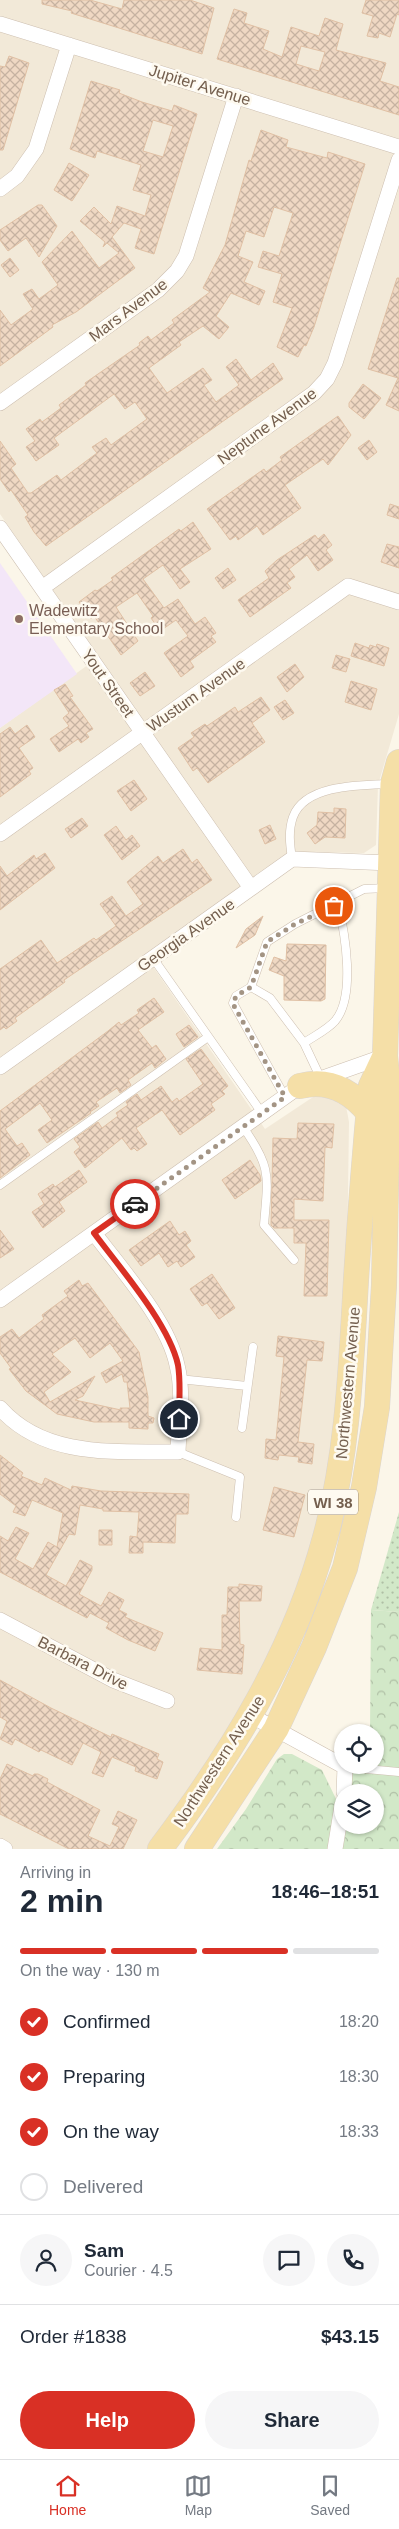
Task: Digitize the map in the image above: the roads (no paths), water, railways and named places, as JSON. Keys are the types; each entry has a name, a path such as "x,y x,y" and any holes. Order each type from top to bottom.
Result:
{"main road":[{"name":"Northwestern Avenue","path":"197,1849 246,1778 276,1729 314,1647 345,1568 364,1487 378,1407 384,1285 388,1085 385,1056 390,862 396,773"},
{"name":"Northwestern Avenue","path":"160,1849 197,1798 250,1715 272,1676 299,1611 325,1539 342,1462 350,1391 371,1086 385,1056"},
{"path":"302,1087 315,1083 330,1084 353,1097 368,1112"}],"street":[{"name":"Jupiter Avenue","path":"0,24 399,147"},
{"path":"0,189 17,176 36,149 69,45"},
{"name":"Mars Avenue","path":"0,403 158,290 177,271 186,256 236,96"},
{"name":"Neptune Avenue","path":"42,588 314,393 327,379 336,363 399,160"},
{"name":"Yout Street","path":"0,528 251,888"},
{"name":"Wustum Avenue","path":"0,834 348,586 399,602"},
{"path":"292,859 390,862"},
{"name":"Georgia Avenue","path":"0,1067 292,859"},
{"path":"2,1294 94,1233 262,1113 302,1087 385,1056"},
{"path":"0,1408 21,1426 48,1440 81,1449 178,1452 179,1379 172,1346 163,1328 94,1233"},
{"name":"Barbara Drive","path":"0,1620 113,1680 167,1701"},
{"path":"250,1715 334,1761"},
{"path":"335,1849 337,1834"},
{"path":"0,1846 5,1849"}],"lane":[{"path":"292,859 290,837 294,816 309,799 339,787 396,773"},
{"path":"302,1087 233,1004 236,996 251,987 267,942 295,924 338,904 364,889 389,888"},
{"path":"304,1043 328,1028 336,1020 343,1007 346,986 346,945 338,904"},
{"path":"153,958 262,1113"},
{"path":"251,987 270,998 304,1043 302,1087"},
{"path":"0,1185 208,1037"},
{"path":"243,1127 259,1150 268,1174 264,1225 294,1260"},
{"path":"242,1428 253,1347"},
{"path":"179,1379 247,1386"},
{"path":"178,1452 240,1477 236,1517"},
{"path":"384,1771 399,1772"}],"place":[{"name":"Wadewitz Elementary School","path":"19,619"}]}
